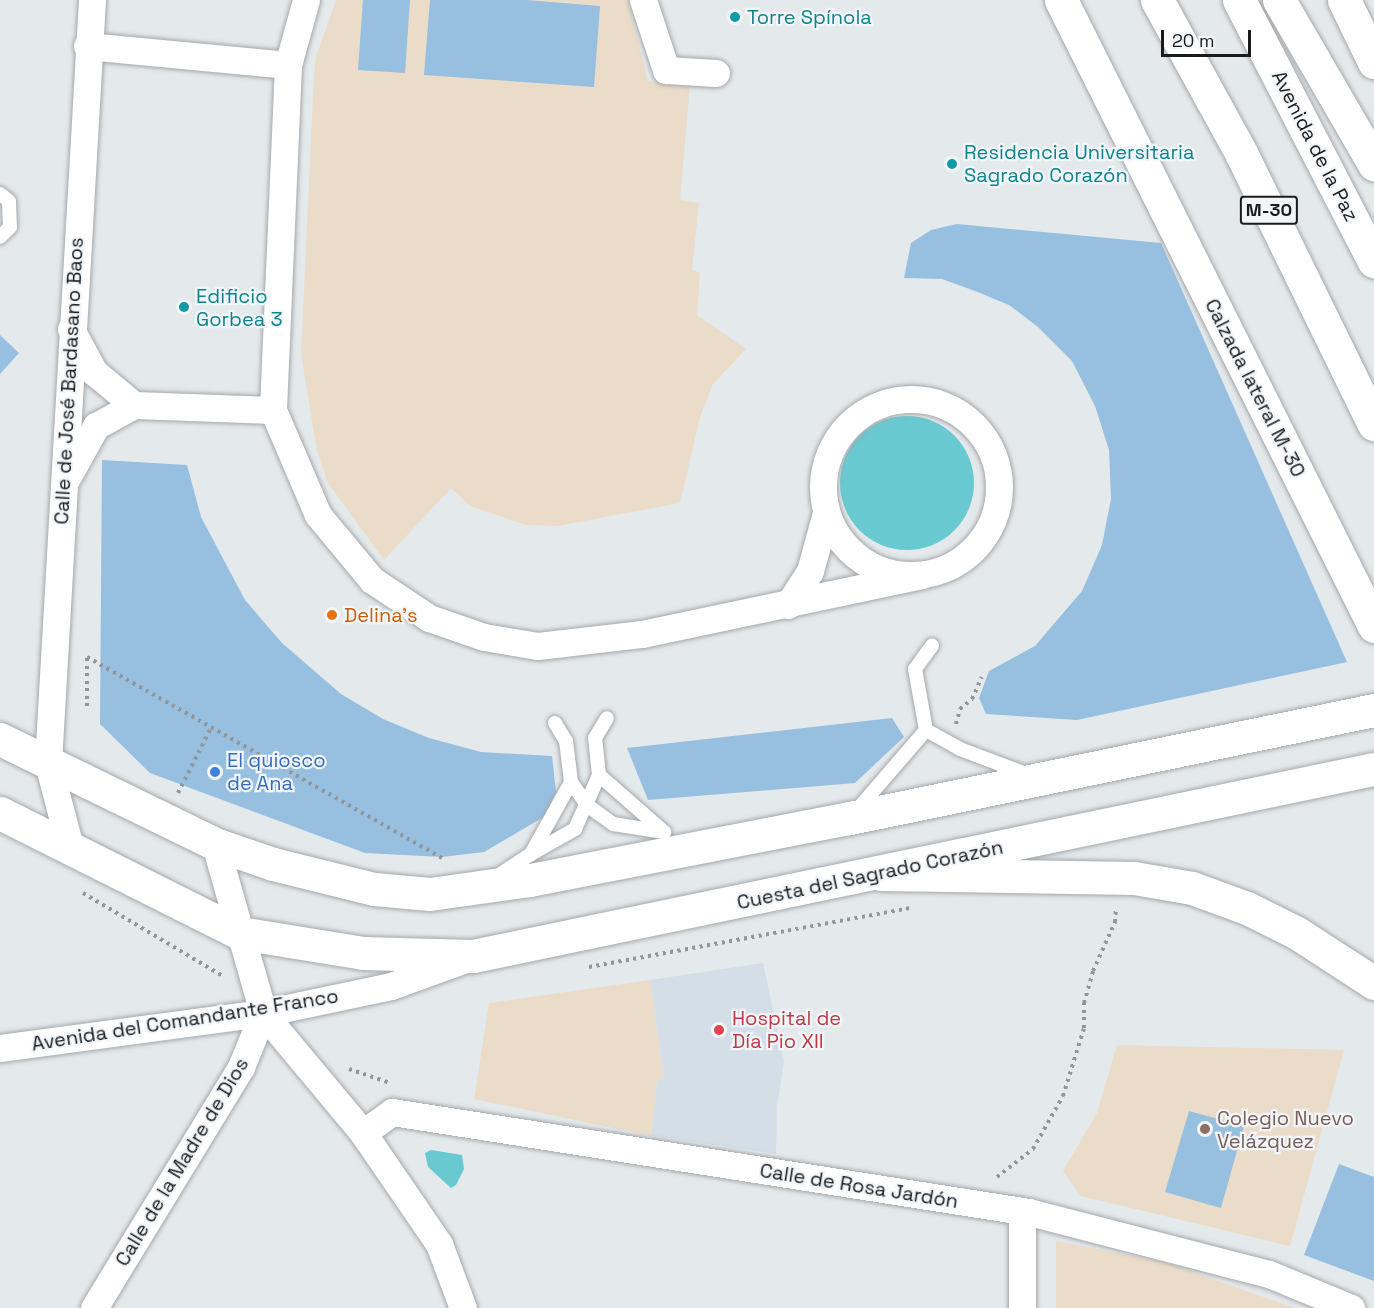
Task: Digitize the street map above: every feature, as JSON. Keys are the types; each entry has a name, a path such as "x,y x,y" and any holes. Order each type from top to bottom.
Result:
{"main road":[{"path":"1044,0 1134,151"},
{"path":"1061,0 1134,151"},
{"name":"M-30","path":"1157,0 1241,153 1374,424"},
{"name":"Avenida de la Paz","path":"1239,0 1374,261"},
{"path":"1279,0 1374,164"},
{"path":"1344,0 1374,62"},
{"name":"Calzada lateral M-30","path":"1134,151 1374,626"},
{"path":"0,739 215,844 273,864 374,889 430,894 483,889 850,818 1365,712"},
{"name":"Cuesta del Sagrado Corazón","path":"0,813 240,933 363,953 472,956 881,874 1374,769"},
{"path":"881,874 1134,878 1192,888 1247,908 1297,933 1374,983"}],"street":[{"name":"Calle de José Bardasano Baos","path":"70,847 48,763 87,46 92,0"},
{"path":"306,0 288,66 273,410 318,515 341,547 372,580 429,618 484,637 538,646 642,634 922,575 958,561 974,550 991,527 1000,500 999,471 989,444 971,421 947,405 919,398 890,400 864,412 842,431 828,456 822,484 826,513 840,540 863,561 891,573 922,575"},
{"path":"643,0 666,70 716,73"},
{"path":"87,46 288,66"},
{"path":"71,328 94,372 134,405"},
{"path":"63,484 96,426 134,405 273,410"},
{"path":"788,605 810,571 826,513"},
{"path":"215,844 263,1013 363,1133 439,1244 463,1308"},
{"name":"Avenida del Comandante Franco","path":"0,1048 263,1013 392,986 472,956"},
{"name":"Calle de la Madre de Dios","path":"94,1308 241,1067 263,1013"},
{"name":"Calle de Rosa Jardón","path":"363,1133 392,1112 1024,1212 1269,1274 1351,1308"},
{"path":"1022,1308 1024,1212"}],"lane":[{"path":"0,194 9,201 10,227 0,237"},
{"path":"926,730 915,669 932,646"},
{"path":"483,889 513,863 575,829 599,775 595,738 607,718"},
{"path":"555,723 566,741 571,782 587,805 613,824 664,832"},
{"path":"926,730 960,749 1042,780"},
{"path":"850,818 926,730"},
{"path":"599,775 664,832 693,848"},
{"path":"531,854 571,782"}],"path":[{"path":"87,706 87,657 100,661 452,866"},
{"path":"956,725 960,709 972,699 982,677"},
{"path":"77,890 150,930"},
{"path":"992,1180 1034,1149 1063,1096 1084,1028 1084,1003 1093,971 1115,922"},
{"path":"370,1077 402,1087"}],"shaded area":[{"path":"336,0 628,0 648,81 690,85 680,200 699,203 692,270 700,273 697,315 746,349 713,384 700,417 680,503 557,526 526,525 470,506 451,488 384,560 328,483 317,451 301,354 314,75 316,57"},
{"path":"363,0 410,0 405,73 358,70"},
{"path":"430,0 526,0 600,6 594,87 424,75"},
{"path":"957,224 1161,243 1347,662 1077,720 986,714 979,698 989,671 1035,646 1082,591 1102,545 1111,499 1109,450 1095,406 1072,361 1038,327 1009,305 975,291 942,279 904,278 911,243 931,230"},
{"path":"0,335 19,353 0,374"},
{"path":"907,416 933,421 955,435 969,457 974,483 969,509 955,531 933,545 907,550 881,545 859,531 845,509 840,483 845,457 859,435 881,421"},
{"path":"102,460 187,465 201,517 245,600 282,643 341,694 383,719 429,738 481,752 552,756 556,792 547,815 484,852 442,857 365,853 150,773 100,724"},
{"path":"892,718 904,737 855,783 648,800 627,748"},
{"path":"763,963 784,1061 777,1107 776,1154 651,1136 657,1079 664,1079 650,980"},
{"path":"650,980 664,1080 657,1080 651,1136 474,1099 489,1003"},
{"name":"Colegio Nuevo Velázquez","path":"1117,1045 1344,1050 1290,1246 1081,1196 1063,1171 1097,1113"},
{"path":"1189,1111 1244,1126 1221,1208 1165,1192"},
{"path":"431,1150 462,1155 464,1169 456,1185 451,1188 428,1167 425,1153"},
{"path":"1339,1164 1374,1177 1374,1281 1304,1255"},
{"path":"1056,1241 1167,1263 1295,1308 1056,1308"}],"place":[{"name":"Torre Spínola","path":"735,17"},
{"name":"Residencia Universitaria Sagrado Corazón","path":"952,164"},
{"name":"Edificio Gorbea 3","path":"184,307"},
{"name":"Delina's","path":"332,615"},
{"name":"El quiosco de Ana","path":"215,772"},
{"name":"Hospital de Día Pio XII","path":"719,1030"},
{"name":"Colegio Nuevo Velázquez","path":"1205,1129"}]}
